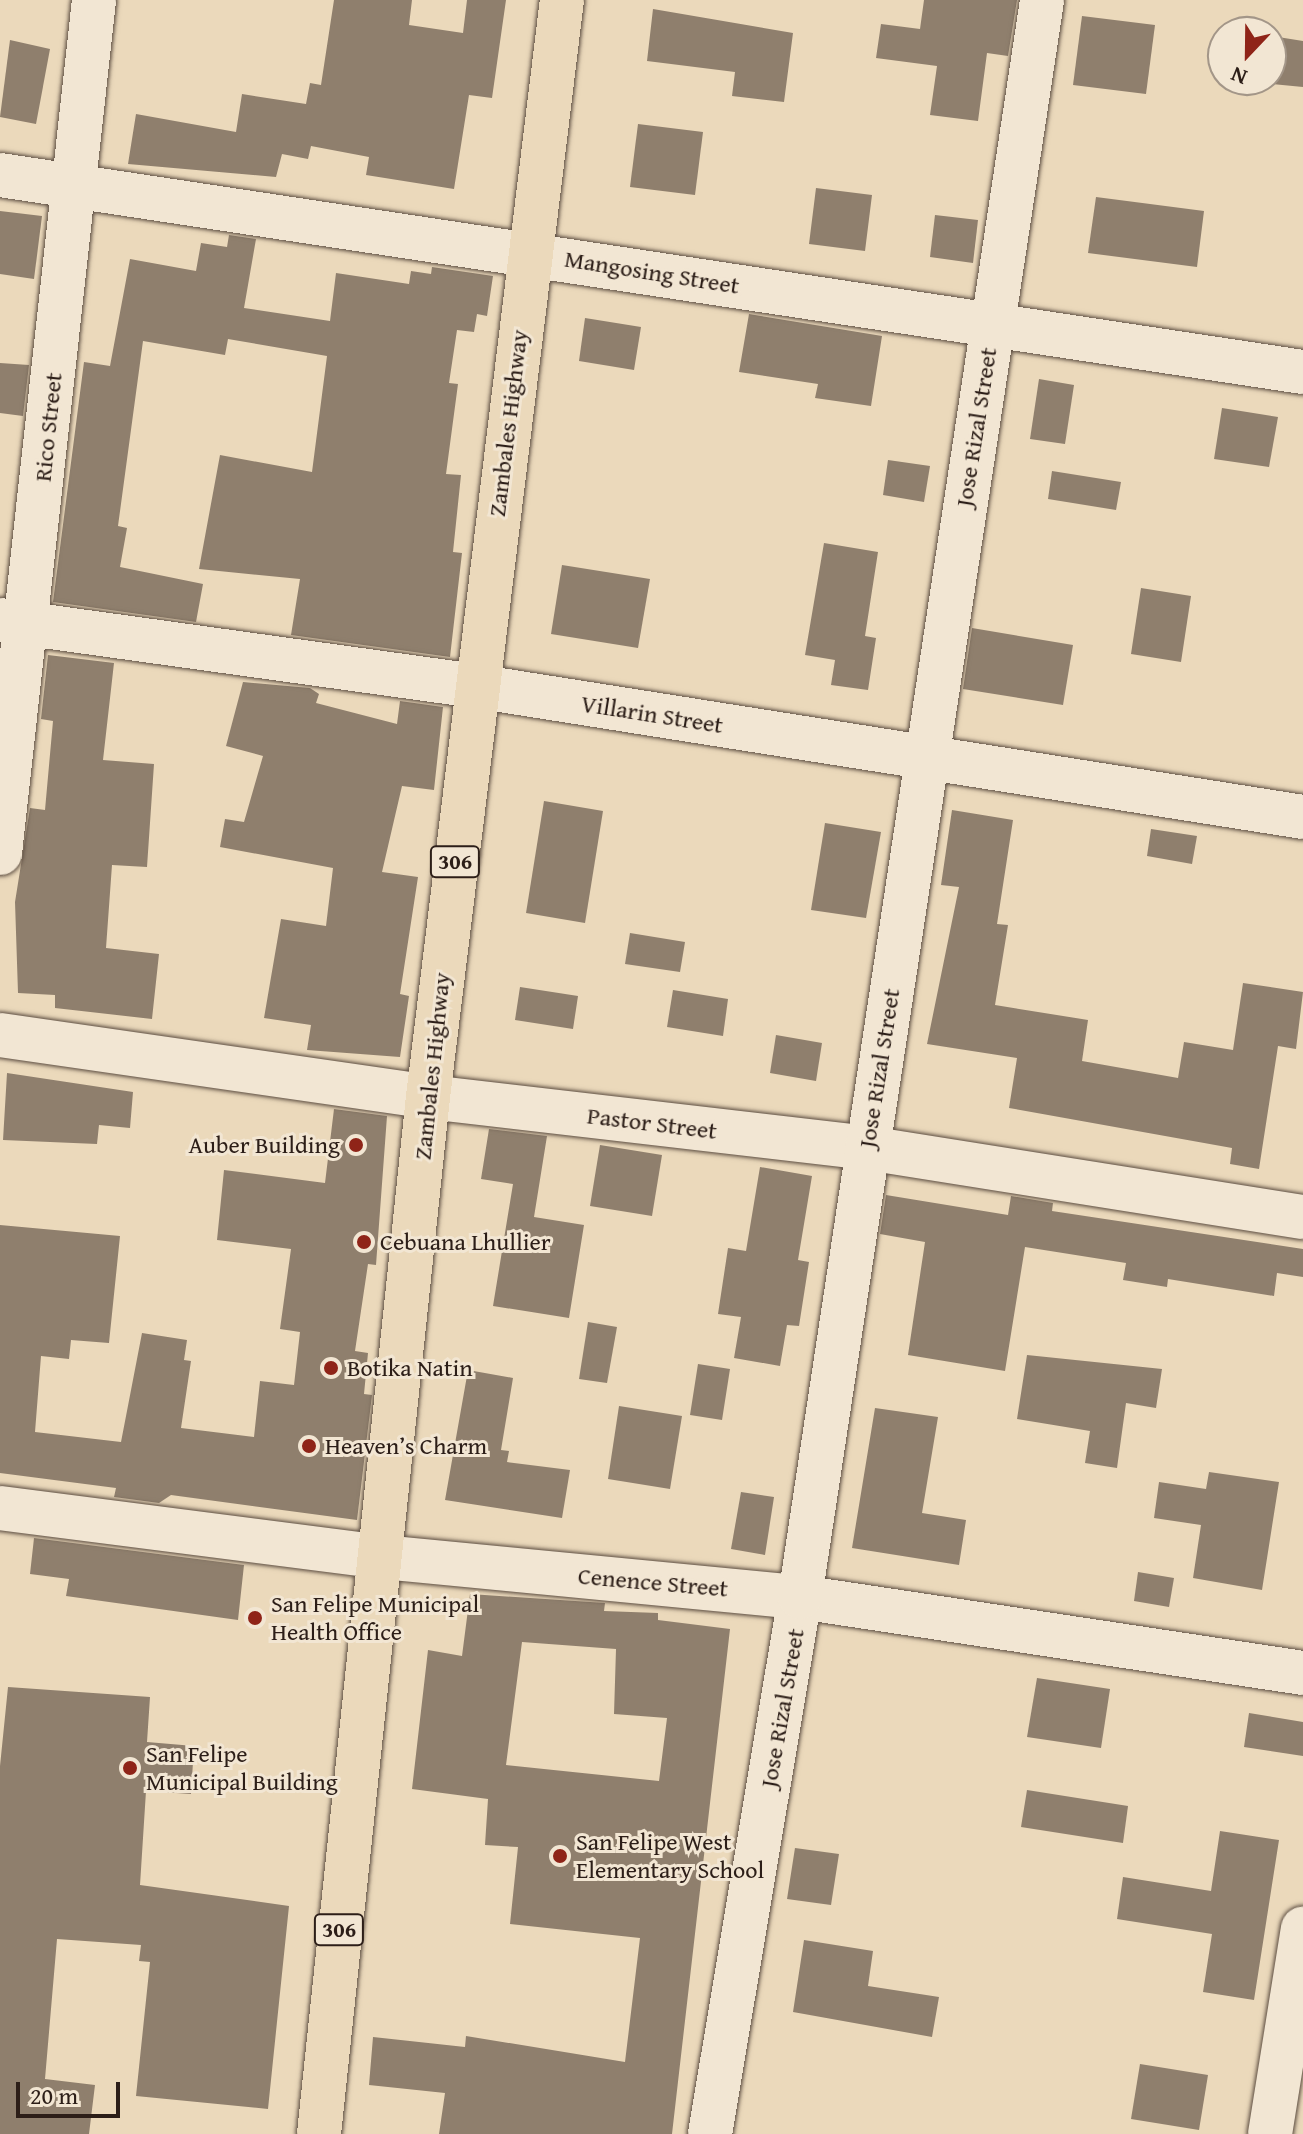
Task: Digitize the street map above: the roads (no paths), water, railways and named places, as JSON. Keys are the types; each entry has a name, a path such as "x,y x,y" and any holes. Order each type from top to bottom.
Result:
{"main road":[{"name":"Zambales Highway","path":"319,2134 428,1097 475,686 562,0"}],"street":[{"name":"Rico Street","path":"0,853 14,622 94,0"},
{"name":"Jose Rizal Street","path":"710,2134 800,1597 1042,0"},
{"name":"Mangosing Street","path":"0,175 1303,372"},
{"name":"Villarin Street","path":"14,622 475,686 1303,817"},
{"name":"Pastor Street","path":"0,1035 428,1097 867,1148 1303,1217"},
{"name":"Cenence Street","path":"0,1508 382,1557 800,1597 1303,1673"},
{"path":"1270,2134 1303,1929"}],"place":[{"name":"Auber Building","path":"356,1145"},
{"name":"Cebuana Lhullier","path":"364,1242"},
{"name":"Botika Natin","path":"331,1368"},
{"name":"Heaven’s Charm","path":"309,1446"},
{"name":"San Felipe Municipal Health Office","path":"255,1618"},
{"name":"San Felipe Municipal Building","path":"130,1768"},
{"name":"San Felipe West Elementary School","path":"560,1856"}]}
